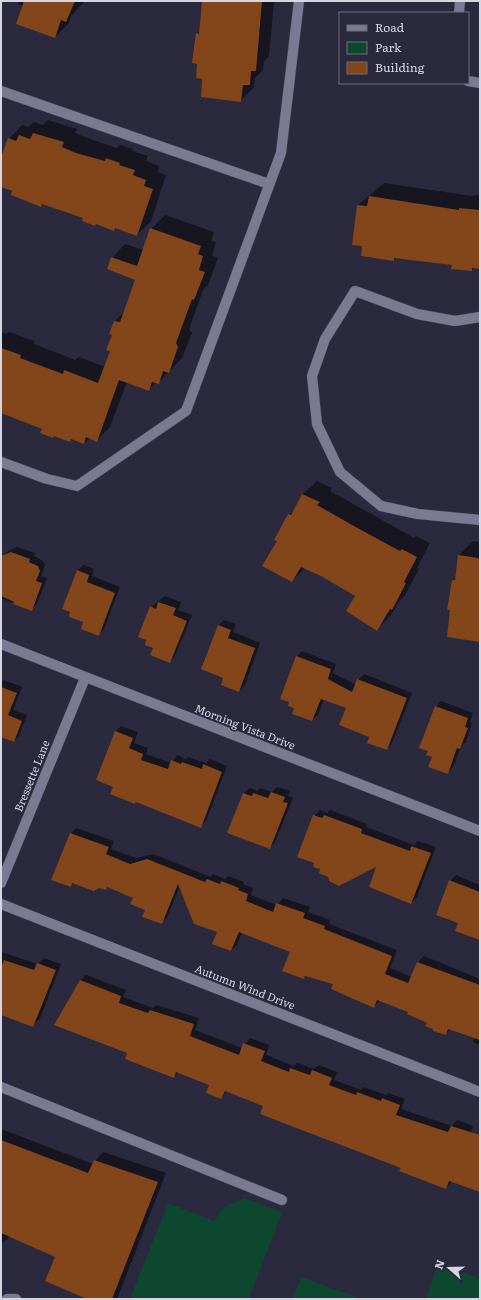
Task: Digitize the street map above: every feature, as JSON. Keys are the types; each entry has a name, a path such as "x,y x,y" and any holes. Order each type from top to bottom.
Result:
{"street":[{"path":"1,462 46,479 77,486 186,411 280,153 299,1"},
{"path":"459,12 460,1"},
{"path":"469,81 480,83"},
{"path":"1,91 269,184"},
{"path":"480,317 455,321 417,314 355,291 325,339 312,376 317,424 340,472 381,506 418,514 480,520"},
{"name":"Morning Vista Drive","path":"1,644 480,831"},
{"name":"Bressette Lane","path":"1,883 85,678"},
{"name":"Autumn Wind Drive","path":"1,904 480,1092"},
{"path":"1,1087 282,1200"},
{"path":"7,1299 16,1299"}],"green space":[{"path":"245,1198 282,1212 249,1299 130,1299 168,1203 214,1221 224,1207"},
{"path":"436,1269 451,1269 480,1278 480,1299 426,1299"},
{"path":"301,1277 362,1299 293,1299"}],"building":[{"path":"24,1 75,1 66,22 61,20 55,38 16,24"},
{"path":"202,1 262,1 256,71 251,71 250,85 243,85 241,102 201,97 202,79 196,78 197,64 192,63 196,33 199,34"},
{"path":"33,133 64,142 62,147 76,153 105,161 106,158 120,163 119,165 135,170 133,175 146,180 144,186 153,189 137,236 115,228 114,231 96,224 95,226 82,221 83,218 42,204 41,207 11,195 12,191 1,187 1,157 8,138 16,141 19,135 30,139"},
{"path":"369,196 459,210 459,208 480,210 480,269 472,268 472,271 451,269 452,265 394,258 394,261 361,256 362,246 352,245 357,205 367,206"},
{"path":"150,228 201,246 198,254 203,256 199,270 205,272 194,300 192,299 176,343 178,347 169,373 163,371 159,384 152,382 149,391 119,380 97,442 86,437 84,444 71,439 70,442 54,436 53,438 40,433 42,429 1,413 1,348 21,355 20,358 63,374 64,370 98,383 110,351 106,350 112,335 109,334 114,321 120,322 135,280 107,269 111,257 137,266"},
{"path":"302,494 320,502 317,505 352,525 400,551 402,549 417,557 392,610 390,609 377,631 346,611 355,596 321,576 301,567 292,582 262,566 277,541 274,540 288,514 291,515"},
{"path":"11,552 30,559 29,562 38,566 40,571 36,581 42,583 32,611 13,604 14,602 1,596 1,556"},
{"path":"458,555 478,558 480,561 480,642 447,637 450,610 447,610 452,580 455,580"},
{"path":"77,570 89,575 87,582 115,593 99,636 81,629 83,622 69,617 70,612 62,609"},
{"path":"158,602 176,608 173,615 187,621 170,663 150,655 153,648 145,645 146,640 138,637 150,606 156,609"},
{"path":"218,625 231,630 228,638 255,648 239,692 221,685 223,678 201,669"},
{"path":"296,656 331,669 328,679 352,692 357,679 407,698 387,750 367,743 369,737 339,725 346,708 321,699 312,721 292,714 294,708 288,706 289,702 280,699"},
{"path":"1,687 17,693 8,715 22,721 14,742 1,737"},
{"path":"435,706 468,718 465,727 468,728 460,749 457,748 448,774 428,767 432,757 426,755 428,751 419,748"},
{"path":"115,731 133,738 129,748 143,754 141,760 168,769 171,760 202,769 203,764 222,772 201,828 136,802 135,804 110,794 113,787 96,780"},
{"path":"271,792 285,797 283,802 288,803 270,849 227,833 243,793 252,796 253,793 268,798"},
{"path":"313,815 322,818 324,815 362,829 361,833 410,851 411,846 431,853 411,904 369,887 376,867 339,886 329,881 328,877 319,873 320,869 313,867 314,863 297,857"},
{"path":"70,833 109,847 106,854 130,864 147,859 205,882 207,879 220,884 221,881 239,888 238,890 248,894 246,901 273,912 276,903 305,913 303,918 325,926 324,929 392,956 385,974 408,983 417,962 480,985 480,1040 448,1029 446,1035 433,1031 433,1029 425,1026 427,1023 407,1014 408,1012 377,1000 374,1008 331,989 333,984 305,976 304,979 282,971 290,952 239,932 231,951 212,944 217,932 194,924 178,884 162,924 142,917 145,910 130,904 133,898 107,887 106,890 99,888 94,891 72,883 71,887 51,880"},
{"path":"449,880 480,892 480,940 455,931 458,923 436,915"},
{"path":"4,960 34,970 37,963 56,970 33,1027 1,1015 1,968"},
{"path":"80,980 121,996 119,1003 148,1013 150,1010 194,1024 190,1036 239,1055 243,1043 265,1051 261,1061 289,1072 290,1068 310,1075 312,1070 332,1078 329,1085 356,1095 357,1092 381,1101 382,1098 400,1105 396,1115 448,1132 451,1126 480,1135 480,1192 449,1181 446,1189 399,1171 401,1168 260,1114 263,1106 225,1091 221,1099 206,1093 209,1085 176,1072 174,1078 125,1059 127,1053 54,1025"},
{"path":"1,1140 88,1173 94,1160 158,1182 112,1299 87,1299 45,1281 55,1257 1,1233"}]}
